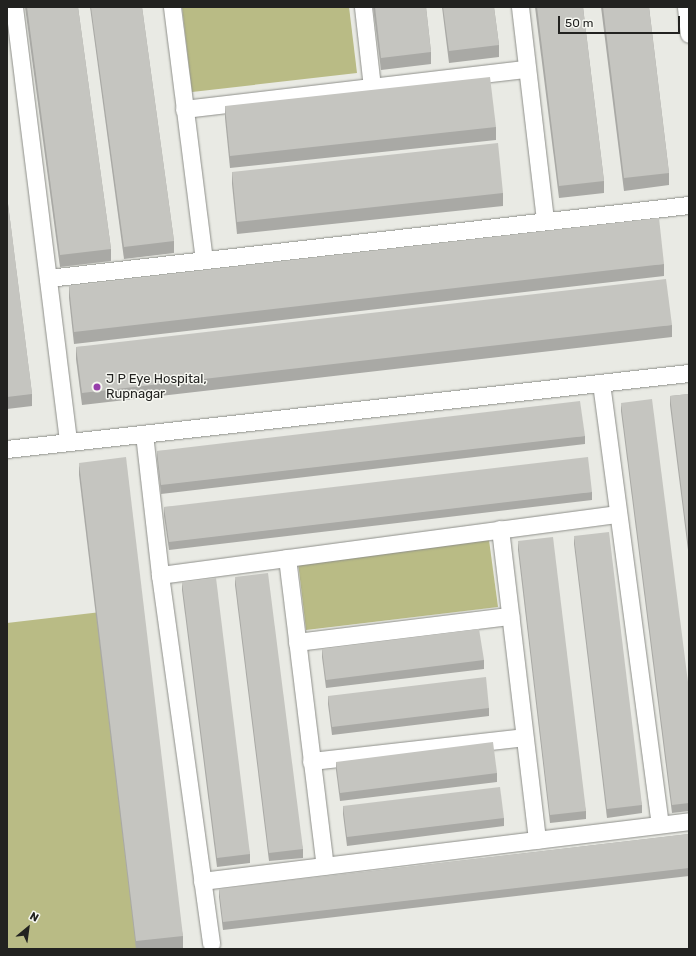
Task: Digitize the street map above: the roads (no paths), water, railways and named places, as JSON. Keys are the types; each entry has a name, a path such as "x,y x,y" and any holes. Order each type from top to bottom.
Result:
{"street":[{"path":"14,7 68,442"},
{"path":"172,7 204,260"},
{"path":"363,7 372,87"},
{"path":"520,7 545,221"},
{"path":"686,7 689,34"},
{"path":"184,109 527,69"},
{"path":"48,278 689,205"},
{"path":"7,449 689,373"},
{"path":"601,383 617,514 660,824"},
{"path":"144,434 160,576 211,943"},
{"path":"160,576 617,514"},
{"path":"500,529 537,840"},
{"path":"287,558 325,866"},
{"path":"297,642 510,616"},
{"path":"312,761 524,737"},
{"path":"202,881 689,821"}],"place":[{"name":"J P Eye Hospital, Rupnagar","path":"97,387"}]}
